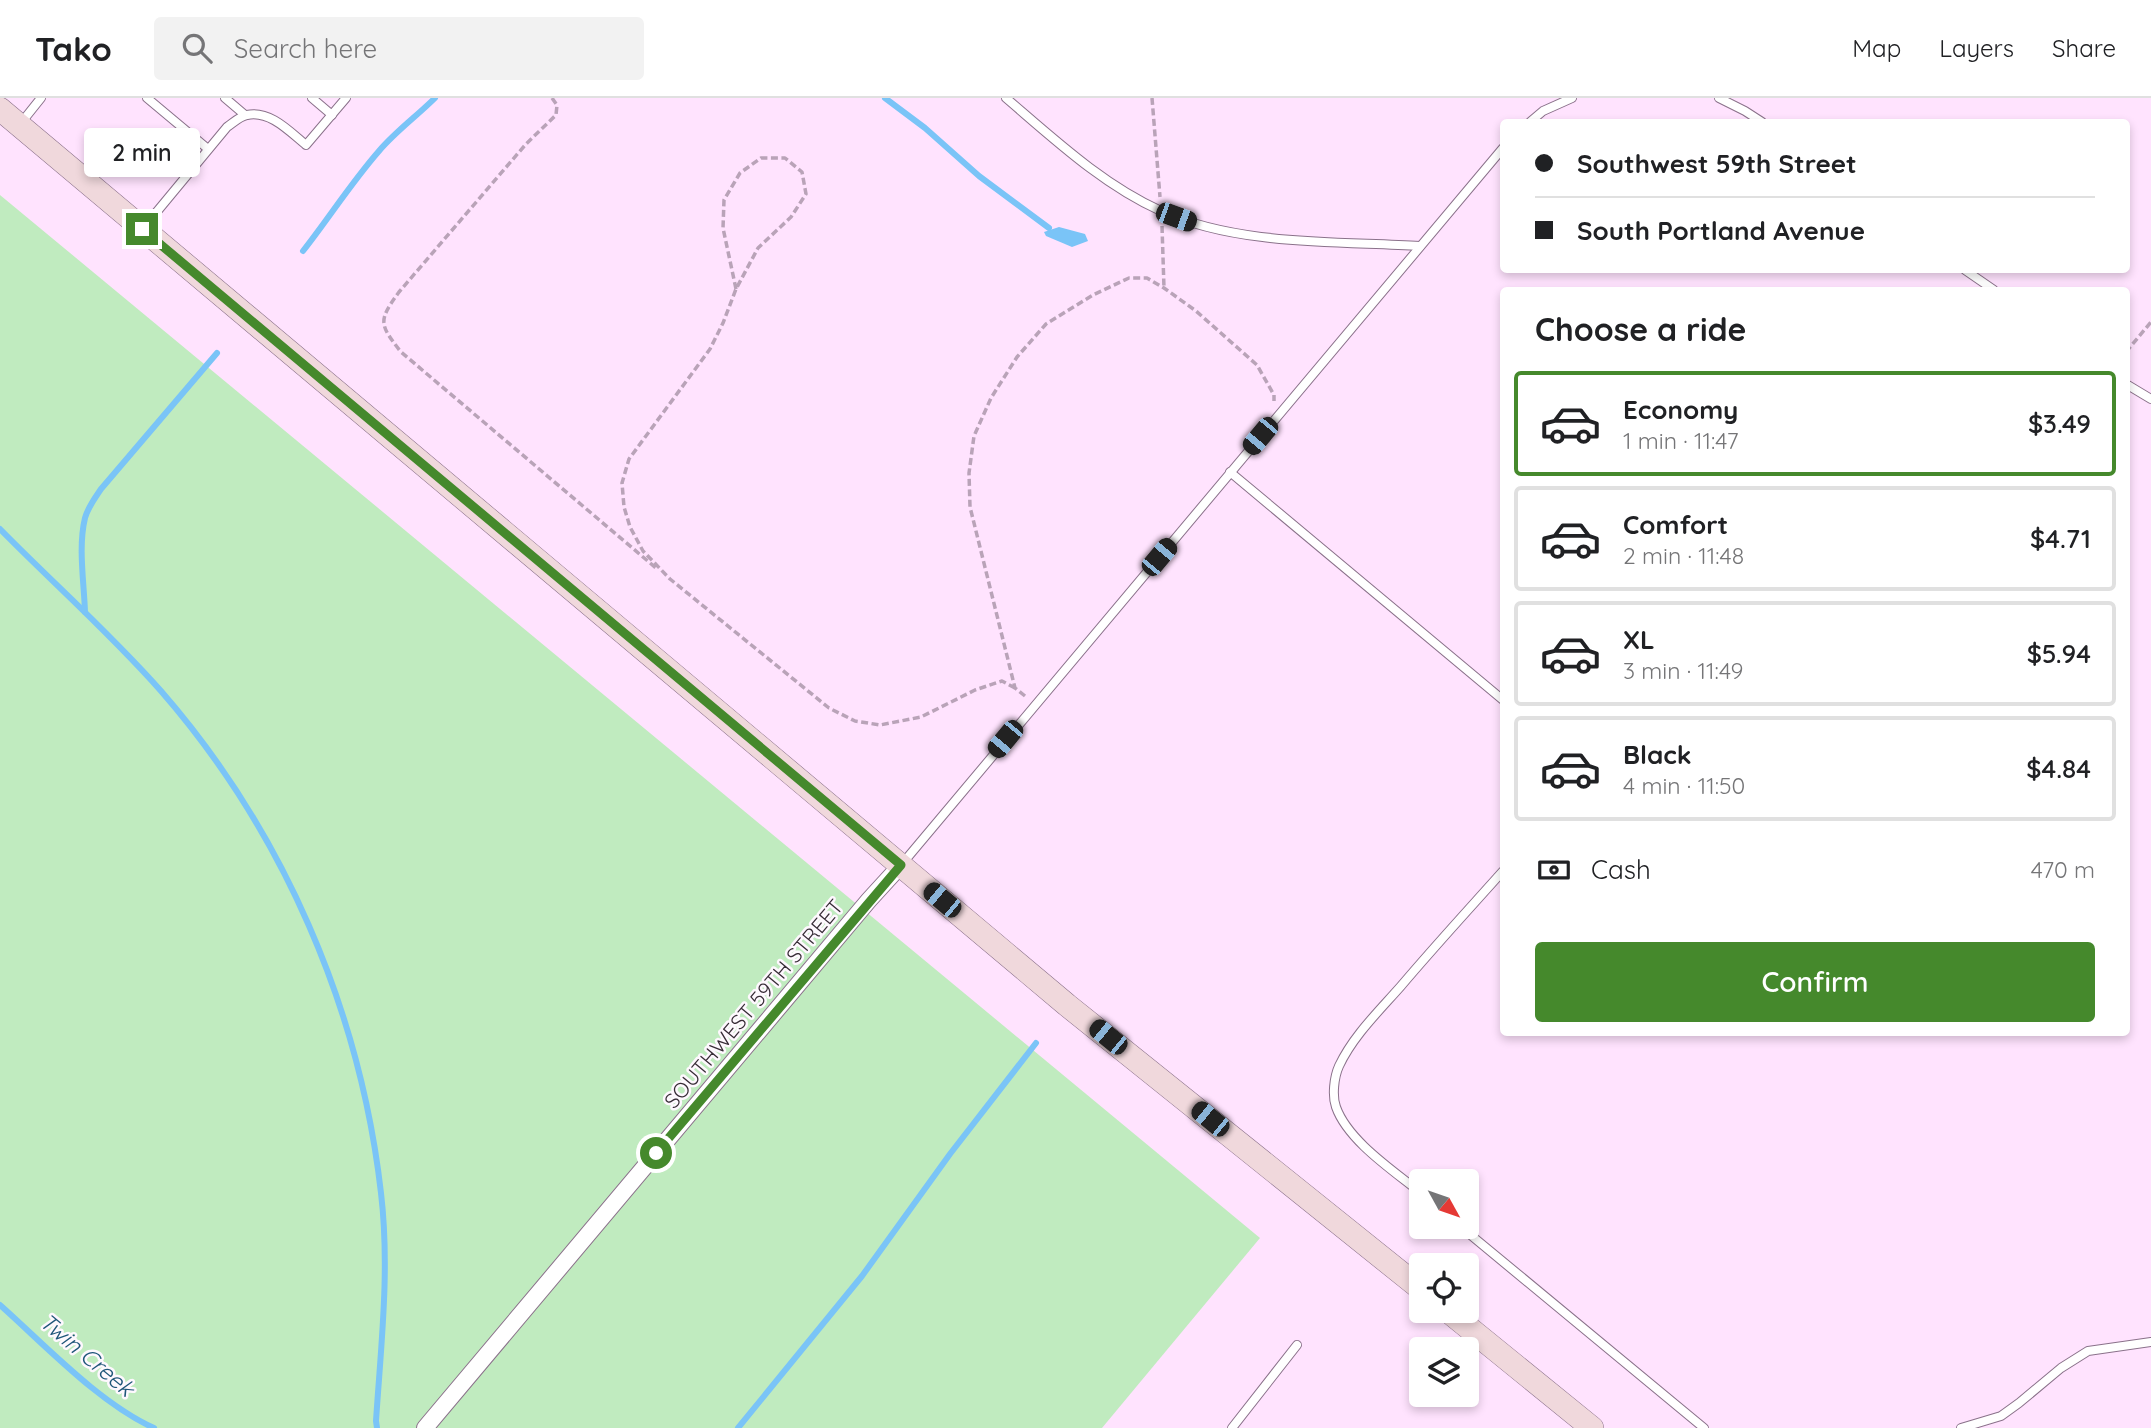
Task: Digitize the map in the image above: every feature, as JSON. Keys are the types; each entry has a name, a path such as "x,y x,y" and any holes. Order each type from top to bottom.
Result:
{"main road":[{"path":"0,109 1067,1005 1409,1279"},
{"path":"1463,1323 1592,1428"}],"street":[{"name":"SOUTHWEST 59TH STREET","path":"425,1428 901,865"}],"lane":[{"path":"19,125 41,98"},
{"path":"147,98 208,149"},
{"path":"225,98 245,114"},
{"path":"312,98 332,115"},
{"path":"142,229 208,149 228,127 245,114 263,114 280,123 306,145 346,98"},
{"path":"1006,98 1108,181 1161,211 1191,222 1236,233 1420,246"},
{"path":"1534,119 1543,111 1572,98"},
{"path":"1719,98 1757,119"},
{"path":"901,865 1500,152"},
{"path":"1969,273 1990,287"},
{"path":"2130,386 2151,399"},
{"path":"1230,472 1500,697"},
{"path":"1409,1183 1371,1152 1342,1120 1335,1105 1337,1069 1372,1018 1500,874"},
{"path":"1476,1239 1704,1428"},
{"path":"1961,1428 2001,1416 2061,1367 2088,1351 2151,1342"},
{"path":"1232,1428 1297,1345"}],"path":[{"path":"552,98 557,105 556,115 526,144 385,311 382,323 388,336 401,352 670,579 829,708 855,721 880,725 902,722 921,717 975,690 1002,681 1015,688 1034,705"},
{"path":"1152,98 1164,288"},
{"path":"670,579 643,551 630,527 624,507 622,483 629,460 642,438 710,349 736,289 758,248 791,217 806,194 802,172 785,158 761,158 740,173 724,200 723,229 736,289"},
{"path":"1015,688 970,507 969,473 974,436 991,398 1017,357 1046,324 1093,295 1129,278 1147,278 1196,311 1257,365 1273,395 1276,418"},
{"path":"2130,347 2151,322"}],"green space":[{"path":"0,195 1260,1238 1102,1428 0,1428"}],"water":[{"path":"1059,227 1085,234 1088,241 1072,247 1046,236 1044,232"}],"waterway":[{"path":"303,251 379,151 435,98"},
{"path":"885,98 925,128 979,176 1049,228"},
{"path":"85,612 82,541 85,518 90,506 101,489 217,353"},
{"path":"0,529 142,670 205,745 244,803 279,863 309,926 334,990 355,1057 371,1124 381,1193 385,1278 377,1428"},
{"path":"738,1428 862,1276 950,1154 1036,1043"},
{"name":"Twin Creek","path":"0,1305 93,1389 154,1428"}],"route":[{"path":"142,229 901,865 656,1153"}]}
